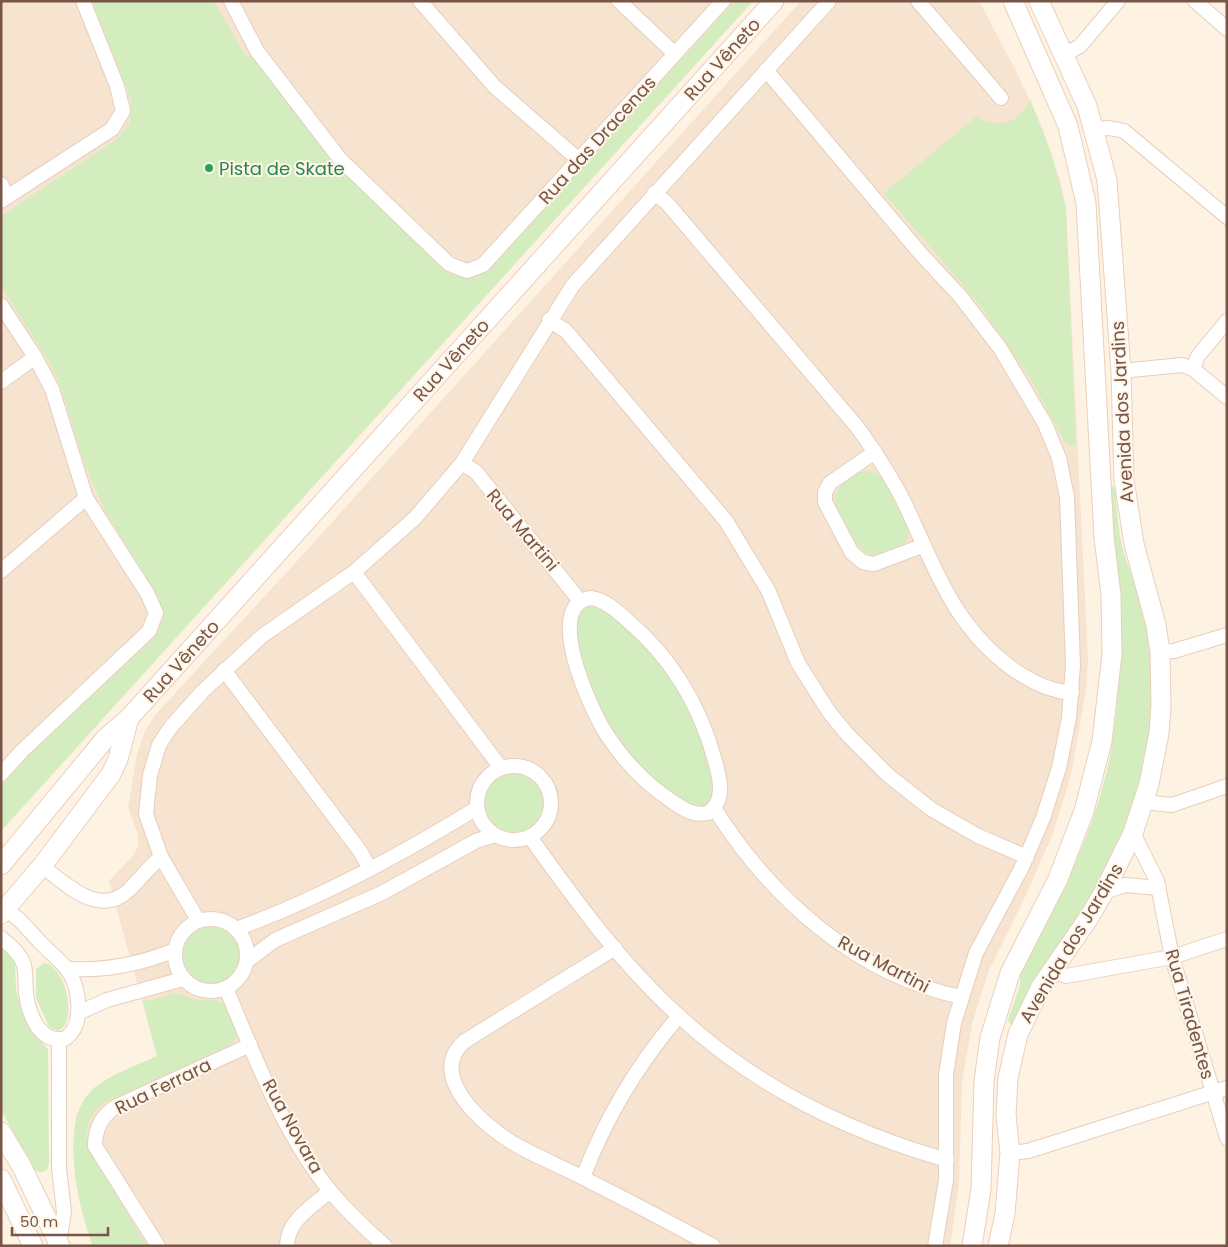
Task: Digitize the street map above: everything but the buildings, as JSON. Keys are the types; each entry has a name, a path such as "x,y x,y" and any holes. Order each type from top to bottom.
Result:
{"street":[{"path":"1,184 4,199 112,129 123,111 117,86 83,1"},
{"name":"Rua das Dracenas","path":"231,1 257,51 340,159 449,264 467,271 483,265 723,1"},
{"path":"420,1 494,86 579,160"},
{"path":"619,1 675,54"},
{"name":"Rua Vêneto","path":"1,865 105,739 129,718 774,1"},
{"path":"198,920 161,857 146,814 150,775 159,745 182,712 224,670 262,636 354,572 415,518 462,463 549,320 573,285 829,1"},
{"path":"918,1 1001,98"},
{"name":"Avenida dos Jardins","path":"972,1246 982,1181 984,1081 992,1028 1010,973 1046,904 1072,846 1089,794 1102,741 1110,683 1113,625 1104,537 1089,229 1081,177 1059,102 1013,1"},
{"name":"Avenida dos Jardins","path":"998,1246 1005,1214 1010,1153 1006,1097 1018,1034 1031,1004 1104,892 1133,833 1144,802 1159,733 1161,706 1160,652 1156,625 1134,544 1124,480 1121,371 1110,206 1105,171 1095,128 1078,84 1039,1"},
{"path":"1064,55 1080,46 1118,1"},
{"path":"1195,1 1227,29"},
{"path":"766,70 979,319 1019,378 1045,424 1059,458 1067,497 1073,665 1072,693 1059,768 1043,818 1027,857 986,932 961,997 954,1023 946,1075 947,1160 944,1200 935,1246"},
{"path":"1095,128 1124,131 1227,217"},
{"path":"654,193 667,203 839,404 875,452 903,501 922,546 948,598 972,632 1001,660 1035,683 1054,692 1072,693"},
{"path":"1,305 35,357 52,389 86,498 147,593 156,613 149,631 22,751 1,774"},
{"path":"549,320 566,331 726,521 768,590 798,664 824,704 847,734 888,775 931,809 978,836 1027,857"},
{"path":"1193,369 1198,356 1227,321"},
{"path":"1,382 35,357"},
{"path":"1121,371 1182,365 1193,369 1227,396"},
{"path":"875,452 830,483 825,492 825,502 852,553 863,562 874,564 922,546"},
{"name":"Rua Martini","path":"462,463 476,472 580,601"},
{"path":"1102,478 1124,480"},
{"path":"1,571 86,498"},
{"path":"354,572 501,768"},
{"path":"597,599 619,613 649,640 685,687 704,726 716,767 720,795 714,808 708,812 696,814 667,798 633,769 606,734 588,699 575,661 570,616 575,605 580,601 597,599"},
{"path":"1160,652 1174,651 1227,635"},
{"path":"224,670 360,851 370,869"},
{"name":"Rua Vêneto","path":"3,911 42,866 111,774 118,759 129,718"},
{"path":"88,760 111,774"},
{"path":"522,766 540,776 547,786 551,798 551,810 547,821 540,830 530,837 506,840 495,836 486,828 477,808 480,788 485,779 501,768 522,766"},
{"path":"1144,802 1172,805 1227,786"},
{"path":"236,929 287,909 370,869 477,808"},
{"name":"Rua Martini","path":"714,808 738,845 766,879 829,935 901,977 938,992 961,997"},
{"name":"Rua Tiradentes","path":"1133,833 1142,848 1159,888 1172,956 1227,1138"},
{"path":"247,961 275,940 382,893 476,841 495,836"},
{"path":"530,837 615,948 679,1016 741,1065 808,1106 890,1142 947,1160"},
{"path":"42,866 85,898 107,900 114,899 127,891 161,857"},
{"path":"1104,892 1125,884 1159,888"},
{"path":"1,938 12,948 24,966 27,1000 34,1020 47,1037 59,1040 71,1034 75,1029 78,1013 76,992 67,969 23,923 3,911"},
{"path":"218,919 236,929 243,938 247,949 247,961 243,972 236,982 226,988 215,991 203,990 192,986 183,978 178,970 175,950 183,931 198,920 218,919"},
{"path":"1052,971 1066,976 1172,956 1227,939"},
{"path":"615,948 465,1040 456,1050 450,1063 452,1079 455,1086 472,1108 494,1129 519,1147 583,1177 713,1246"},
{"path":"67,969 116,968 147,961 175,950"},
{"path":"78,1013 107,1000 183,978"},
{"name":"Rua Novara","path":"226,988 250,1044 295,1136 330,1191 386,1246"},
{"path":"583,1177 602,1132 625,1088 679,1016"},
{"path":"992,1028 1018,1034"},
{"path":"59,1040 58,1168 64,1212 60,1245"},
{"name":"Rua Ferrara","path":"158,1246 95,1146 97,1129 105,1115 117,1106 250,1044"},
{"path":"1010,1153 1028,1151 1227,1088"},
{"path":"1,1132 22,1167 60,1245"},
{"path":"1,1179 33,1246"},
{"path":"286,1246 287,1237 294,1223 330,1191"}],"shaded area":[{"path":"1,1 753,1 1,831"},
{"path":"801,1 979,1 1017,73 1041,125 1060,180 1066,208 1088,660 1086,689 1071,775 1053,833 1028,891 989,970 972,1024 962,1082 959,1185 950,1246 93,1246 80,1204 74,1150 76,1116 84,1100 95,1087 157,1056 109,881 133,856 138,846 138,835 128,807 137,754 145,731 155,715 298,560"}],"green space":[{"path":"92,1 214,1 246,57 253,54 336,159 473,276 492,267 735,1 753,1 1,831 1,785 30,754 152,640 159,630 163,618 159,598 105,511 84,463 62,390 50,363 1,286 1,216 117,139 130,122 131,99"},
{"path":"1030,99 1051,152 1066,208 1076,447 1065,442 1032,381 979,304 884,193 976,117 992,123 1008,122 1021,114"},
{"path":"866,471 876,473 885,480 909,531 906,541 897,549 877,556 862,550 855,542 843,524 835,500 841,485 850,477"},
{"path":"1113,486 1122,546 1144,614 1152,670 1151,728 1142,784 1123,838 1099,884 1083,911 1053,951 1036,978 1014,1023 1011,1025 1008,1020 1020,985 1020,971 1074,866 1095,812 1104,784 1110,755 1118,689 1119,655 1119,622 1110,488"},
{"path":"591,605 612,616 641,641 671,678 683,699 702,743 713,792 711,800 706,806 699,808 689,804 657,782 619,739 602,713 589,686 580,659 577,633 580,609"},
{"path":"508,774 520,774 535,782 543,797 543,809 535,824 520,832 508,832 493,824 485,809 485,797 493,782"},
{"path":"211,926 227,931 235,939 240,955 235,971 227,979 211,984 195,979 187,971 182,955 187,939 195,931"},
{"path":"1,941 15,960 16,989 21,1010 31,1031 48,1049 49,1164 47,1170 41,1172 34,1170 1,1110"},
{"path":"44,963 51,966 58,973 67,994 68,1017 64,1026 58,1031 49,1027 36,998 36,969"},
{"path":"176,993 197,1000 214,1000 224,1003 228,1007 238,1033 232,1045 103,1103 94,1113 87,1129 88,1148 147,1246 93,1246 77,1189 73,1145 75,1124 81,1106 90,1092 97,1086 122,1071 157,1056 143,1002"}],"place":[{"name":"Pista de Skate","path":"209,168"}]}
